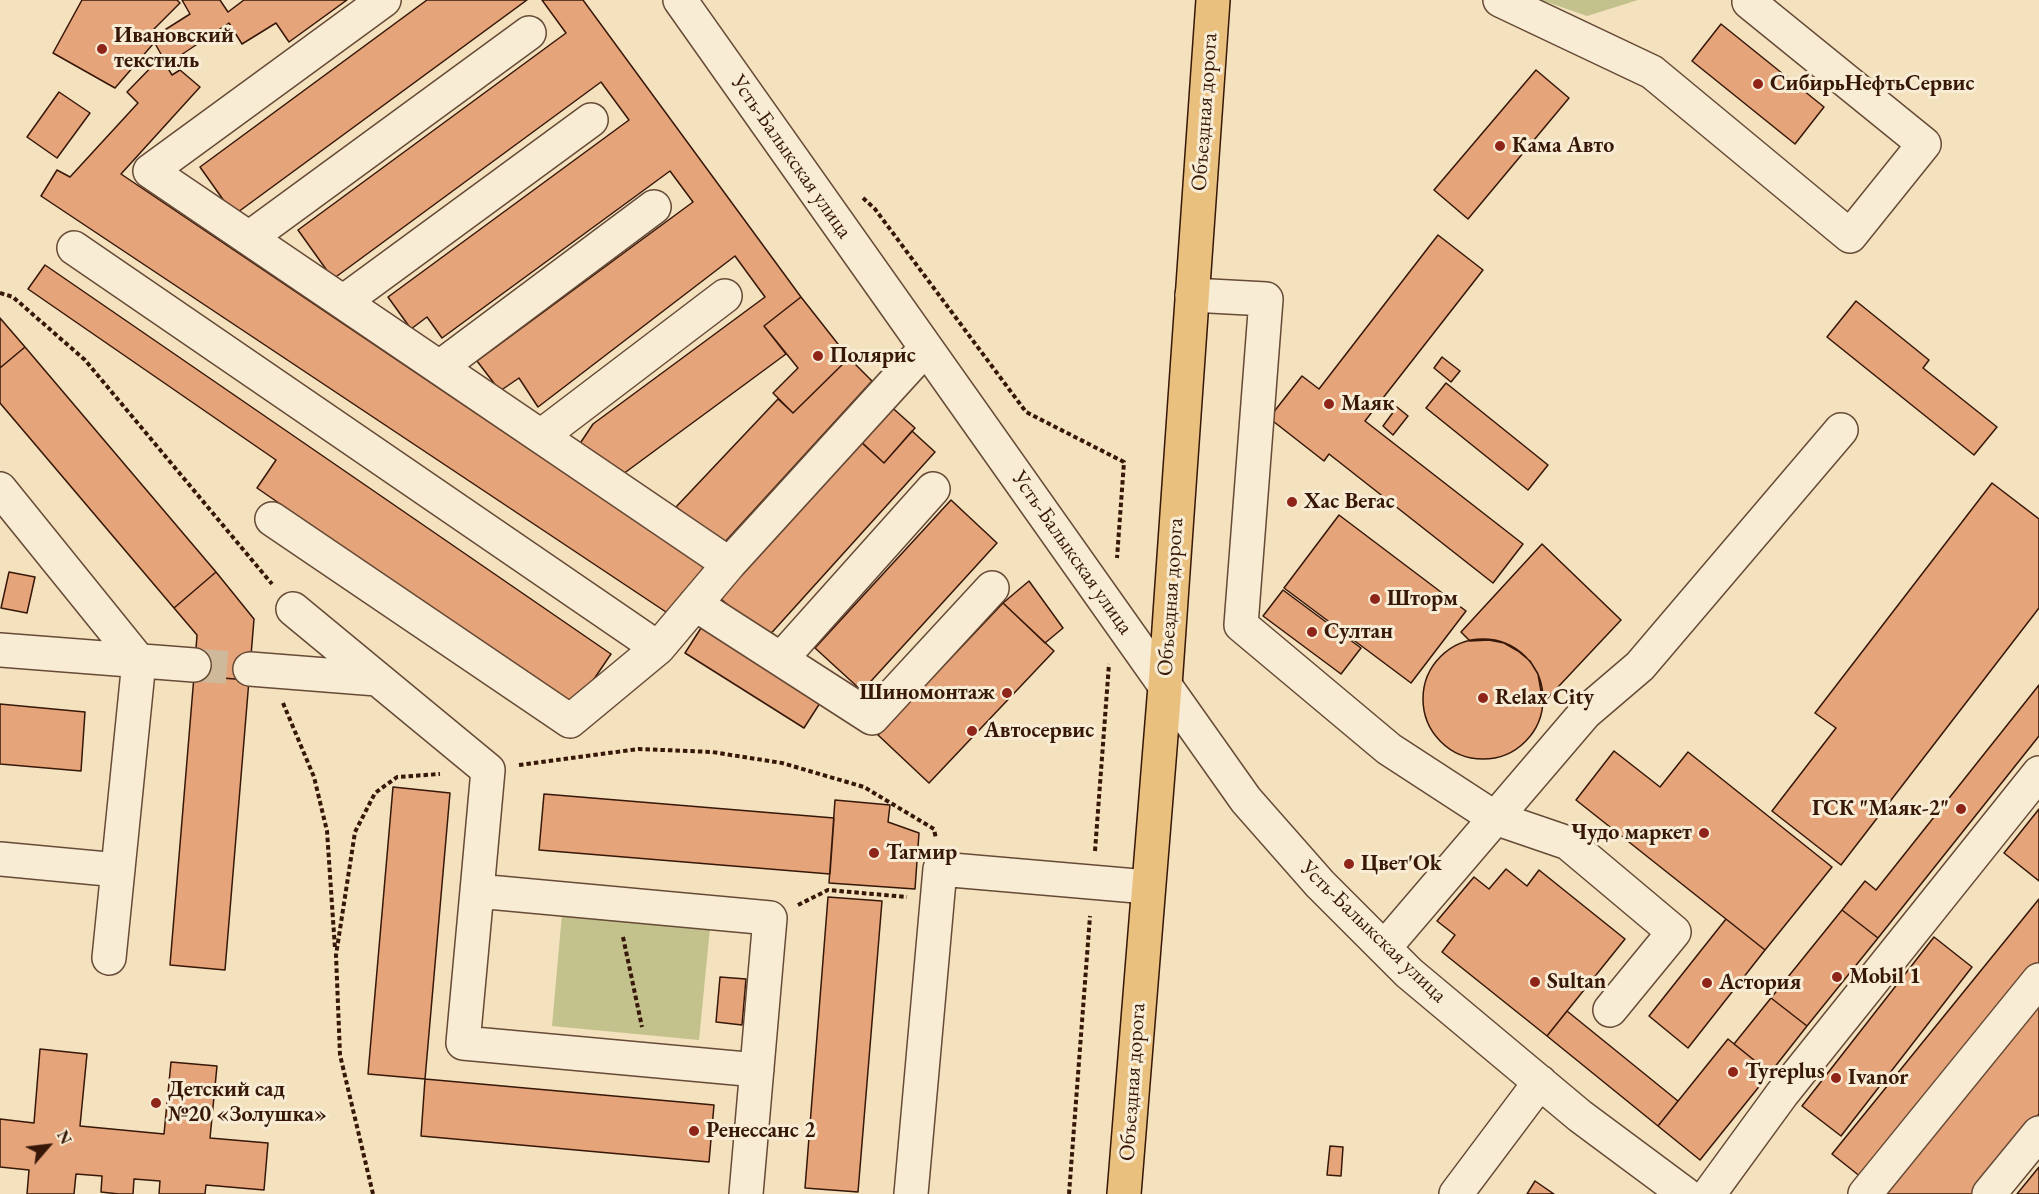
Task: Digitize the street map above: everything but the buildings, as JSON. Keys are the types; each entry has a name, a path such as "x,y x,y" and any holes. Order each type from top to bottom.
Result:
{"main road":[{"name":"Объездная дорога","path":"1124,1194 1165,686 1213,0"}],"street":[{"path":"384,0 150,171 729,564"},
{"name":"Усть-Балыкская улица","path":"680,0 1246,800 1320,884 1409,973 1580,1116 1686,1194"},
{"path":"1500,0 1652,72 1850,236 1924,144 1749,2"},
{"path":"249,238 529,33"},
{"path":"343,302 591,120"},
{"path":"440,367 654,207"},
{"path":"74,248 658,648"},
{"path":"1192,295 1266,299 1241,625 1389,749 1495,818 1568,843 1674,932 1610,1010"},
{"path":"541,436 725,296"},
{"path":"272,519 570,722 658,648 729,564 926,348"},
{"path":"1384,948 1585,713 1640,666 1841,430"},
{"path":"0,489 139,661 109,958"},
{"path":"781,660 933,489"},
{"path":"695,604 872,718 992,588"},
{"path":"293,609 488,770 463,1043 757,1070"},
{"path":"0,650 194,665"},
{"path":"259,670 377,679"},
{"path":"1709,1194 1782,1094 2039,773"},
{"path":"0,859 118,870"},
{"path":"911,1194 939,884 1092,882 1148,887"},
{"path":"477,891 770,918 746,1194"},
{"path":"1865,1194 2039,980"},
{"path":"1456,1194 1540,1082"},
{"path":"1989,1194 2039,1133"}],"path":[{"path":"858,193 875,209 1026,412 1124,462 1068,1194"},
{"path":"0,293 13,297 85,360 293,609"},
{"path":"259,670 295,727 317,788 327,831 340,1055 373,1194"},
{"path":"336,956 355,832 375,793 397,777 488,770 639,749 712,752 782,762 864,787 934,829 939,884 828,890 770,918"},
{"path":"616,904 649,1060"}],"shaded area":[{"path":"1541,0 1638,0 1587,16"},
{"path":"562,914 710,928 699,1040 552,1026"}],"tunnel":[{"path":"194,665 250,669"}],"place":[{"name":"Ивановский текстиль","path":"102,49"},
{"name":"СибирьНефтьСервис","path":"1758,84"},
{"name":"Кама Авто","path":"1500,146"},
{"name":"Полярис","path":"818,356"},
{"name":"Маяк","path":"1329,404"},
{"name":"Хас Вегас","path":"1292,502"},
{"name":"Шторм","path":"1375,599"},
{"name":"Султан","path":"1312,632"},
{"name":"Шиномонтаж","path":"1007,693"},
{"name":"Relax City","path":"1483,698"},
{"name":"Автосервис","path":"972,731"},
{"name":"ГСК \"Маяк-2\"","path":"1961,809"},
{"name":"Чудо маркет","path":"1704,833"},
{"name":"Тагмир","path":"874,853"},
{"name":"Цвет'Ok","path":"1349,864"},
{"name":"Mobil 1","path":"1837,977"},
{"name":"Sultan","path":"1535,982"},
{"name":"Астория","path":"1707,983"},
{"name":"Tyreplus","path":"1733,1072"},
{"name":"Ivanor","path":"1836,1078"},
{"name":"Детский сад №20 «Золушка»","path":"156,1103"},
{"name":"Ренессанс 2","path":"694,1131"}]}
